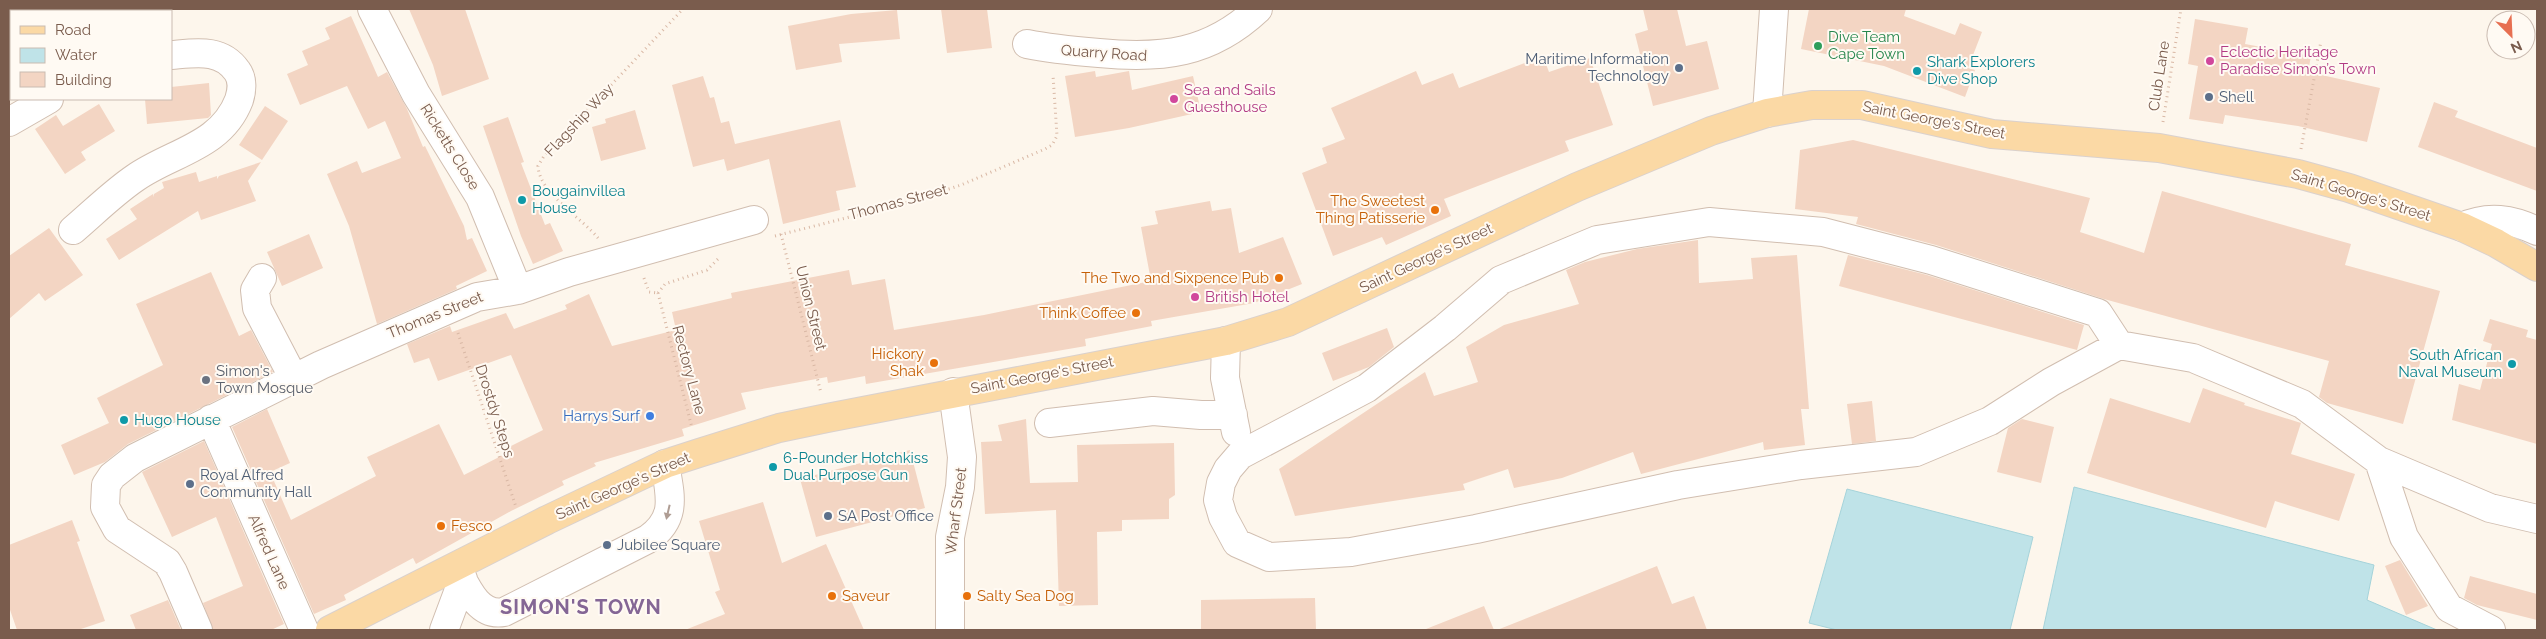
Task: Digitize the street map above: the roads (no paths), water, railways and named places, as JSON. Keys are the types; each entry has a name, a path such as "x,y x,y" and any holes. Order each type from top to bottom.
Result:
{"main road":[{"name":"Saint George's Street","path":"330,630 460,573 547,520 665,464 779,428 953,392 1226,341 1288,322 1578,187 1711,131 1767,113 1812,104 1862,105 1992,134 2159,148 2298,174 2349,188 2462,227 2496,243 2537,267"}],"street":[{"name":"Ricketts Close","path":"372,9 416,94 480,197 518,290"},
{"name":"Quarry Road","path":"1039,47 1146,57 1177,53 1222,37 1258,9"},
{"path":"1767,113 1774,9"},
{"path":"73,230 133,179 158,163 187,152 207,140 222,129 234,113 241,95 242,83 239,74 232,64 216,54 172,55"},
{"path":"9,122 47,100"},
{"path":"2462,227 2475,221 2503,219 2537,231"},
{"path":"2119,345 2098,313 1931,260 1823,232 1709,222 1597,240 1501,280 1445,328 1367,388 1240,456 1228,469 1221,483 1218,500 1223,517 1237,543 1269,557 1352,552 1476,529 1678,485 1801,465 1916,452 1990,421 2051,382 2119,345 2193,358 2302,404 2379,461 2490,508 2537,518"},
{"name":"Thomas Street","path":"198,630 174,572 167,562 117,529 105,507 106,485 112,476 135,458 365,344 467,301 488,294 518,290 569,272 613,260 763,229"},
{"path":"262,278 255,290 257,308 294,378"},
{"path":"1226,341 1225,378 1240,456"},
{"name":"Wharf Street","path":"950,630 950,537 960,487 962,457 953,392"},
{"path":"1048,422 1153,411 1201,416 1233,415"},
{"name":"Alfred Lane","path":"211,419 304,630"},
{"path":"2379,461 2404,537 2448,608 2491,630"},
{"path":"460,573 483,609 495,614 504,612 648,539 661,530 669,509 670,494 665,464"},
{"path":"444,630 460,573"}],"water":[{"path":"2074,487 2374,565 2367,600 2437,630 2043,630"},
{"path":"1847,489 2033,537 2010,630 1837,630 1809,623"}],"place":[{"name":"Dive Team Cape Town","path":"1818,46"},
{"name":"Eclectic Heritage Paradise Simon’s Town","path":"2210,61"},
{"name":"Maritime Information Technology","path":"1679,68"},
{"name":"Shark Explorers Dive Shop","path":"1917,71"},
{"name":"Shell","path":"2209,97"},
{"name":"Sea and Sails Guesthouse","path":"1174,99"},
{"name":"Bougainvillea House","path":"522,200"},
{"name":"The Sweetest Thing Patisserie","path":"1435,210"},
{"name":"The Two and Sixpence Pub","path":"1279,278"},
{"name":"British Hotel","path":"1195,297"},
{"name":"Think Coffee","path":"1136,313"},
{"name":"Hickory Shak","path":"934,363"},
{"name":"South African Naval Museum","path":"2512,364"},
{"name":"Simon's Town Mosque","path":"206,380"},
{"name":"Harrys Surf","path":"650,416"},
{"name":"Hugo House","path":"124,420"},
{"name":"6-Pounder Hotchkiss Dual Purpose Gun","path":"773,467"},
{"name":"Royal Alfred Community Hall","path":"190,484"},
{"name":"SA Post Office","path":"828,516"},
{"name":"Fesco","path":"441,526"},
{"name":"Jubilee Square","path":"607,545"},
{"name":"Saveur","path":"832,596"},
{"name":"Salty Sea Dog","path":"967,596"}],"district":[{"name":"SIMON'S TOWN","path":"581,607"}]}
